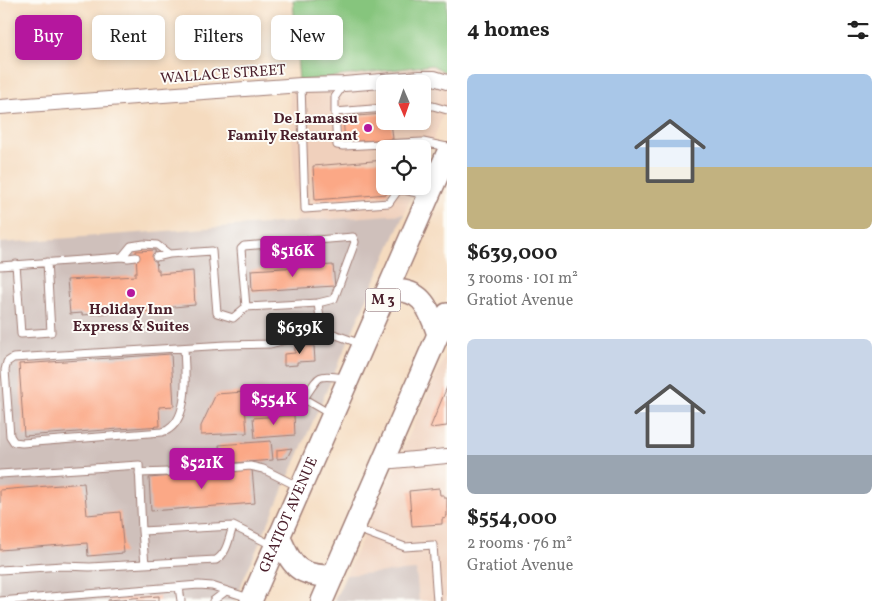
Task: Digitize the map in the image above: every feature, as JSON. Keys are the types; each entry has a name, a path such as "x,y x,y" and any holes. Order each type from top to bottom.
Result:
{"main road":[{"name":"GRATIOT AVENUE","path":"251,600 447,155"},
{"path":"322,601 443,326 431,314 419,297 404,290 388,290"},
{"path":"277,541 299,569 308,574 333,576"}],"street":[{"name":"WALLACE STREET","path":"0,107 420,78 434,78 447,82"},
{"path":"382,462 447,456"}],"lane":[{"path":"344,84 335,97 337,145 423,142 447,147"},
{"path":"300,85 305,209 389,203 400,189 429,196"},
{"path":"431,106 447,110"},
{"path":"335,112 376,109"},
{"path":"156,257 212,250 217,313 233,318 246,307 318,303 334,299 355,242 353,238 244,246 241,249 246,307"},
{"path":"122,257 131,246 144,244 157,245 169,254"},
{"path":"0,266 122,257 136,258"},
{"path":"16,264 21,334 51,332 47,262"},
{"path":"318,303 322,332"},
{"path":"184,348 185,393 182,409 170,429 162,432 22,443 14,442 10,436 5,370 7,362 14,358 184,348 270,344 322,332 331,333 363,345"},
{"path":"332,415 306,400 305,397 318,378 322,376 349,378"},
{"path":"0,474 139,465 145,564"},
{"path":"139,473 250,466 264,469 300,488"},
{"path":"142,531 233,526 256,536 277,541"},
{"path":"0,570 216,560 225,551 233,526"},
{"path":"354,528 405,547 433,545 437,601"},
{"path":"0,600 212,586 251,600"},
{"path":"179,587 181,601"},
{"path":"213,601 226,591"}],"shaded area":[{"path":"432,65 447,76 447,104 431,146 431,140 376,140 376,195 411,195 404,214 297,222 289,82"},
{"path":"404,214 234,601 0,601 0,243"},
{"path":"447,352 447,601 419,601 416,571 346,575"},
{"path":"416,570 419,601 334,601 346,575"}],"green space":[{"path":"293,0 447,0 447,73 432,65 299,81 297,60 343,60 343,15 294,15"}],"building":[{"path":"376,115 376,130 392,130 393,139 345,142 343,117"},
{"path":"376,161 376,195 315,200 313,166"},
{"name":"Holiday Inn Express & Suites","path":"155,250 159,274 193,271 195,305 137,312 137,309 113,311 113,313 70,314 67,280 135,276 135,272 137,272 136,251"},
{"path":"333,265 335,286 252,291 251,270"},
{"path":"306,342 306,346 314,346 315,361 297,362 297,365 284,366 284,354 295,353 295,347 299,347 299,343"},
{"path":"171,354 174,406 159,407 160,426 24,436 19,364"},
{"path":"447,387 447,426 430,428"},
{"path":"244,392 247,433 201,435 201,426 216,394"},
{"path":"294,415 295,435 255,438 253,418"},
{"path":"271,441 273,460 221,464 219,445"},
{"path":"292,448 287,458 277,459 277,450"},
{"path":"252,469 255,503 151,511 149,478"},
{"path":"84,483 87,515 120,512 124,553 88,556 87,543 0,550 0,490"},
{"path":"439,488 440,495 444,495 444,498 447,498 447,516 442,519 442,524 412,526 409,491"},
{"path":"159,596 159,601 108,601 108,600"}],"place":[{"name":"De Lamassu Family Restaurant","path":"368,128"},
{"name":"Holiday Inn Express & Suites","path":"131,293"}]}
